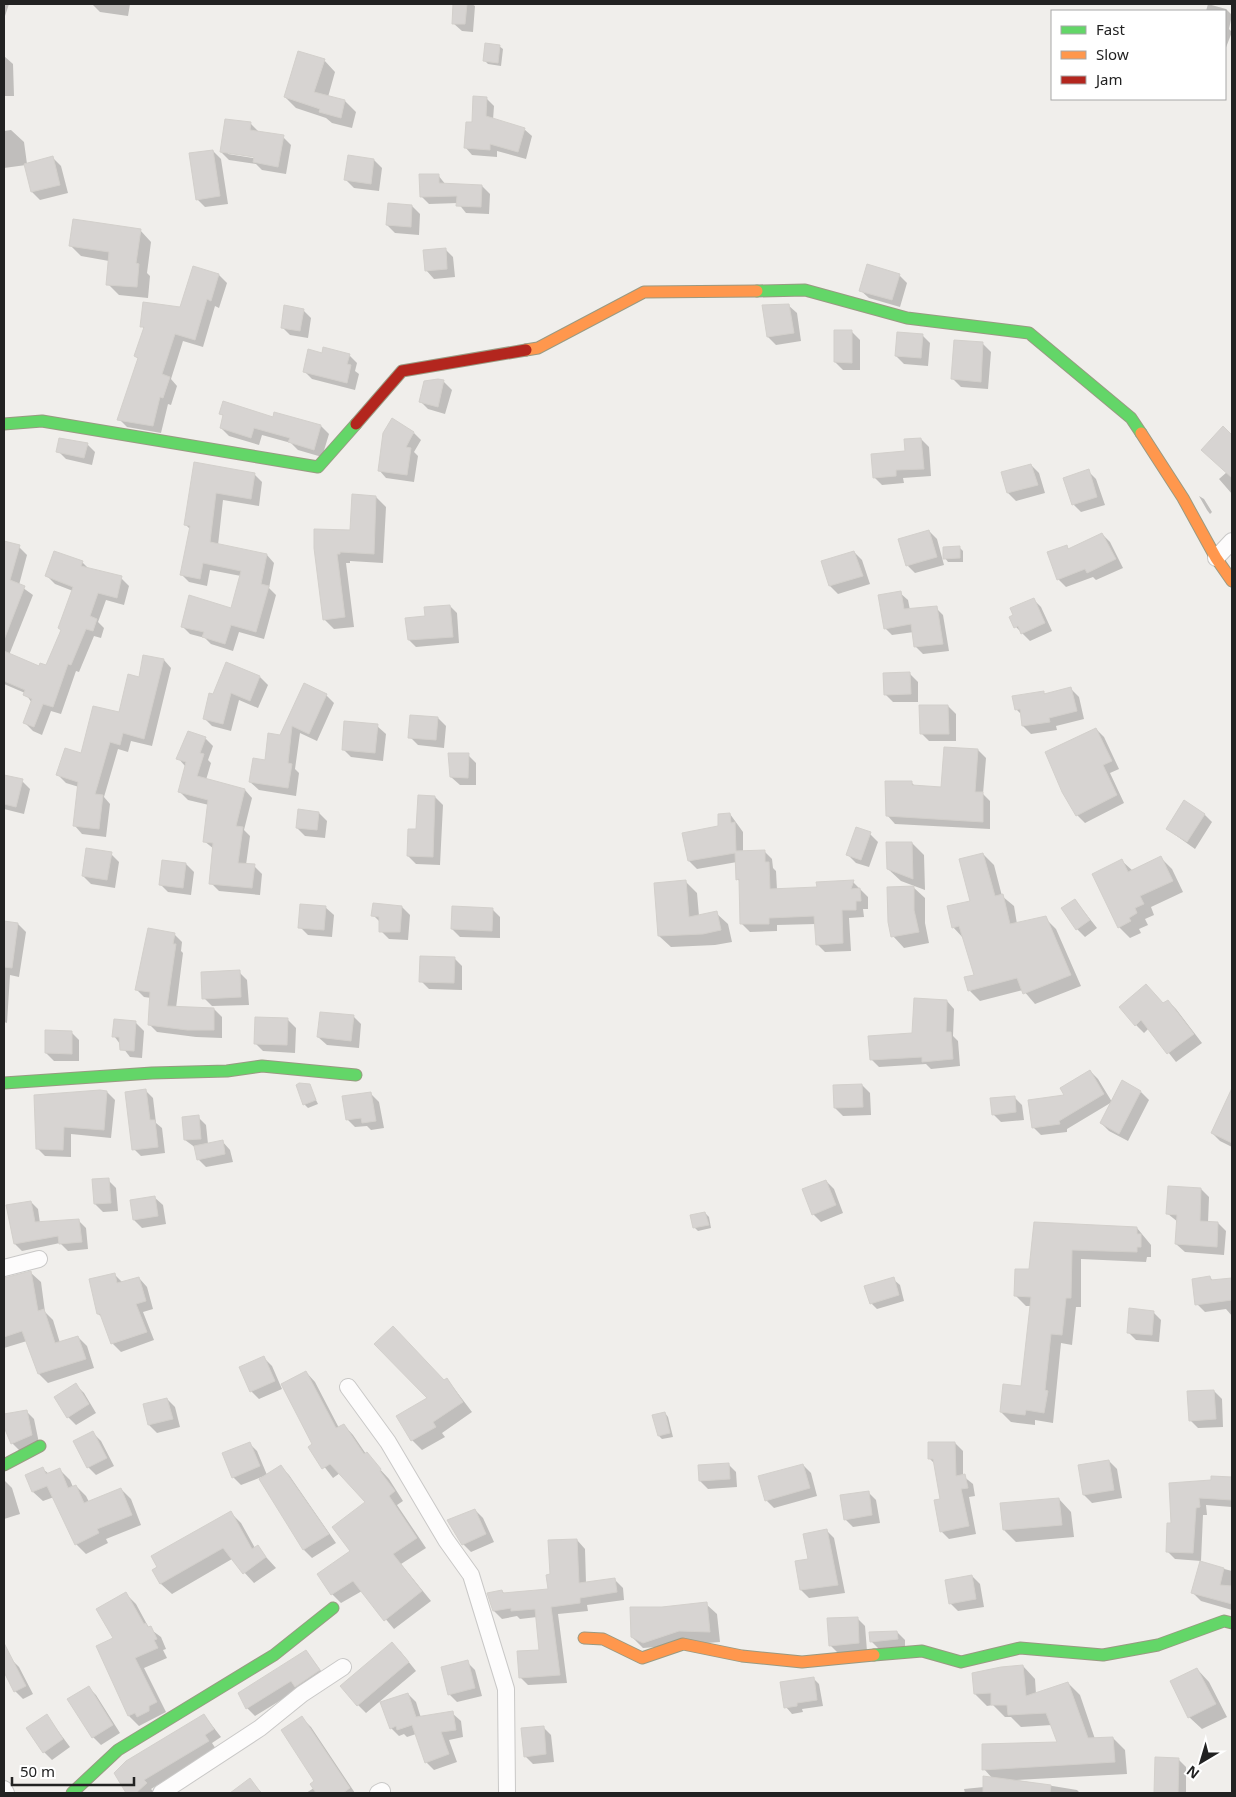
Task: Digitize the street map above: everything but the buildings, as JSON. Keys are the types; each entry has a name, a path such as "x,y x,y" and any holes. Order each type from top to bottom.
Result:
{"street":[{"path":"4,424 42,421 318,467 402,370 538,348 644,292 805,290 907,318 1028,333 1131,418 1183,498 1216,558 1232,581"},
{"path":"1216,558 1232,541"},
{"path":"4,1083 143,1073 227,1072 262,1066 356,1075"},
{"path":"4,1268 39,1259"},
{"path":"348,1388 388,1442 446,1540 471,1575 506,1689 507,1793"},
{"path":"4,1465 40,1446"},
{"path":"72,1793 118,1750 274,1655 333,1608"},
{"path":"584,1638 603,1638 642,1658 682,1644 742,1656 802,1662 922,1651 961,1662 1020,1648 1103,1655 1158,1645 1224,1621 1232,1623"},
{"path":"160,1793 260,1728 302,1694 343,1667"},
{"path":"4,1789 6,1793"}],"traffic: fast":[{"path":"757,291 805,290 907,318 1029,333 1131,418 1141,433"},
{"path":"4,424 42,421 318,467 356,424"},
{"path":"4,1083 152,1073 227,1071 262,1066 356,1075"},
{"path":"4,1465 40,1446"},
{"path":"72,1793 118,1750 274,1655 333,1608"},
{"path":"874,1655 922,1651 961,1662 1020,1648 1103,1655 1158,1645 1224,1621 1232,1623"}],"traffic: slow":[{"path":"526,350 538,348 644,292 757,291"},
{"path":"1141,433 1183,498 1216,558 1232,581"},
{"path":"584,1638 603,1639 642,1658 683,1644 742,1656 802,1662 874,1655"}],"traffic: jam":[{"path":"356,424 402,371 526,350"}]}
